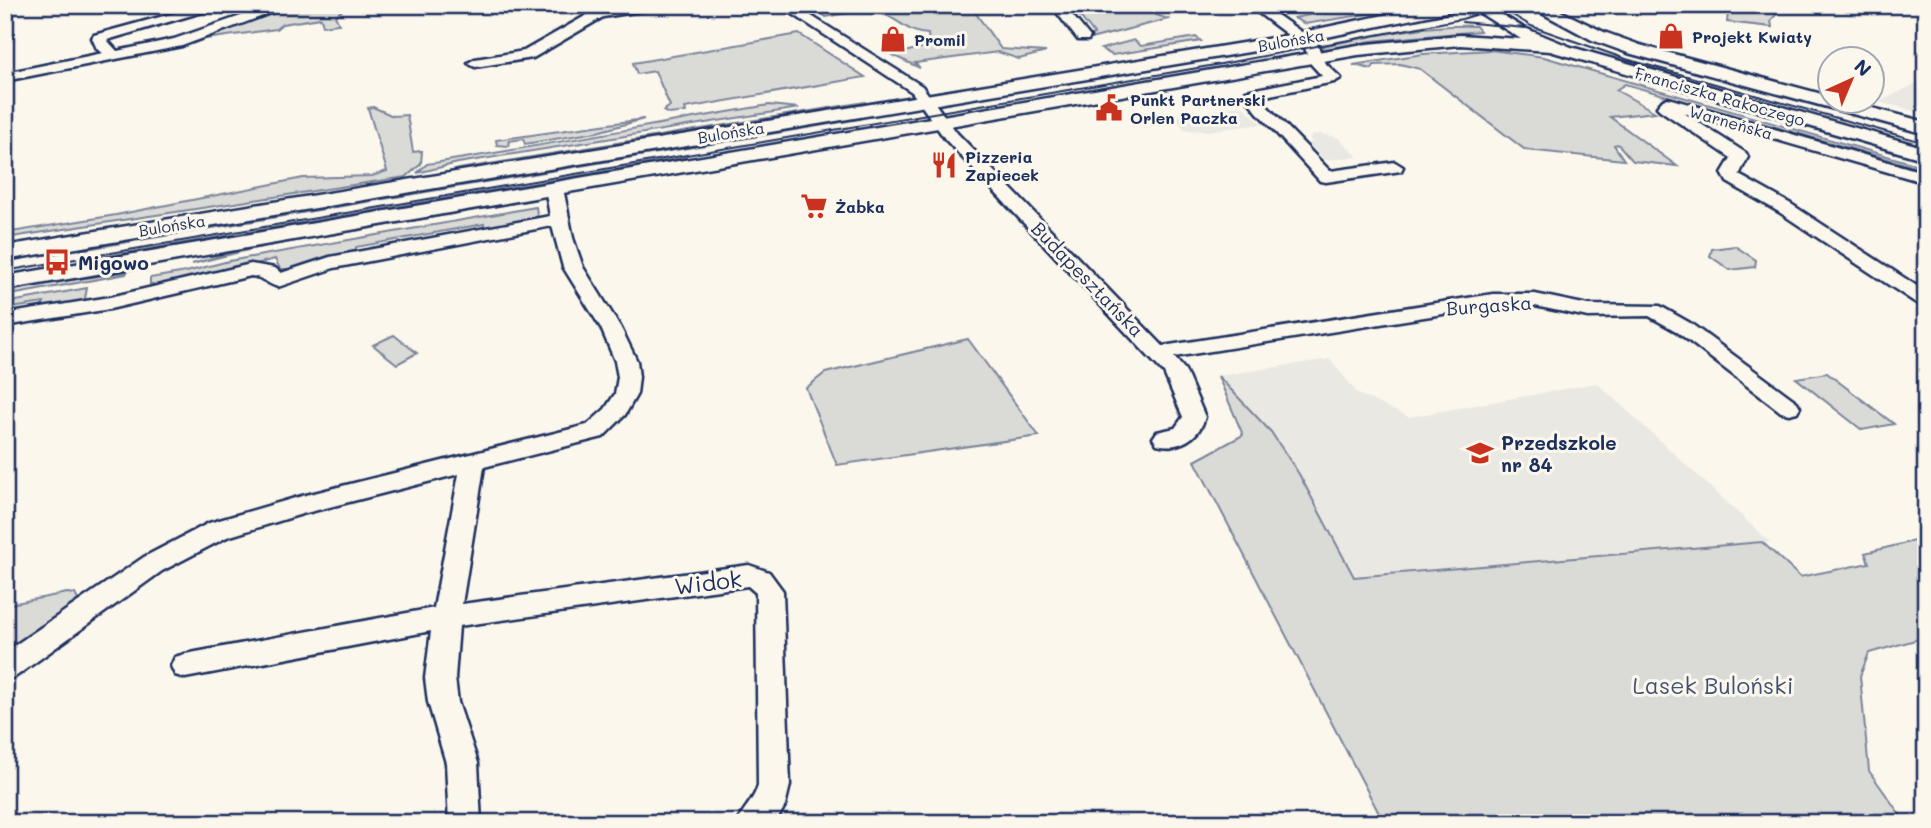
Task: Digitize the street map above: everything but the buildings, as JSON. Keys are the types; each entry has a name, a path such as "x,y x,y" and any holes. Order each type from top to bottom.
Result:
{"main road":[{"name":"Bulońska","path":"5,253 1300,38 1456,5"},
{"name":"Franciszka Rakoczego","path":"1475,5 1516,31 1549,46 1926,154"},
{"name":"Franciszka Rakoczego","path":"1527,6 1634,49 1926,128"},
{"path":"1516,31 1536,26 1552,15"},
{"name":"Bulońska","path":"1460,40 1516,31"},
{"name":"Bulońska","path":"5,284 1314,57 1380,47 1460,40 1549,46"},
{"path":"846,113 869,120 869,128 861,135"}],"street":[{"path":"115,56 102,46 99,38 220,5"},
{"path":"5,77 184,41 286,5"},
{"path":"475,63 528,55 590,18 607,12 653,5"},
{"name":"Budapesztańska","path":"785,5 913,86 927,100 940,121 1174,370 1194,417 1189,430 1178,436 1165,438"},
{"path":"1057,5 1083,37"},
{"path":"1254,5 1312,46 1320,68 1334,78 1260,91 1251,94 1253,99 1326,177 1395,167"},
{"name":"Warneńska","path":"1926,178 1668,103 1665,107 1740,158 1730,173 1733,178 1926,300"},
{"path":"5,668 135,575 211,533 302,505 595,431 623,400 628,383 628,368 610,325 572,265 554,188"},
{"path":"5,320 110,303 251,270 268,272 278,281 330,263 561,219"},
{"name":"Burgaska","path":"1159,353 1493,300 1535,300 1588,311 1653,310 1684,327 1790,407"},
{"path":"465,823 461,763 443,702 440,678 446,618 473,463"},
{"name":"Widok","path":"185,666 446,618 749,575 760,579 769,592 774,785 769,806 754,823"}],"shaded area":[{"path":"1926,79 1926,114 1885,104 1885,99"},
{"path":"1241,105 1262,124 1206,131 1185,130 1175,117"},
{"path":"1311,135 1337,137 1358,157 1325,160 1307,143 1314,142 1310,140"},
{"name":"Przedszkole nr 84","path":"1330,359 1358,394 1409,417 1597,383 1770,542 1354,577 1299,474 1271,432 1218,376"}],"green space":[{"path":"293,5 349,5 335,16 339,24 323,26 321,18 282,24 276,29 199,40"},
{"path":"872,5 970,5 1001,49 1046,52 1019,59 998,52 915,63 920,68 892,55 929,46 928,34 912,30 881,14 857,12 826,17 817,10"},
{"path":"1071,5 1144,5 1154,14 1168,19 1090,39 1088,36 1094,34"},
{"path":"1739,5 1763,5 1777,14 1771,20 1772,27 1727,22 1728,13"},
{"path":"1372,7 1380,12 1305,24 1294,18 1345,8 1349,11 1374,10"},
{"path":"1476,26 1480,31 1371,41 1321,51 1323,46 1399,32"},
{"path":"799,34 865,77 685,108 686,112 669,114 663,111 670,106 655,71 637,74 633,63"},
{"path":"1196,37 1201,41 1112,55 1101,49 1134,40 1141,46"},
{"path":"1491,50 1544,57 1918,165 1926,170 1625,84 1616,90 1655,112 1610,117 1677,166 1633,161 1618,144 1614,145 1624,160 1524,149 1420,69 1400,64 1374,65 1372,69 1353,65 1423,54"},
{"path":"865,102 868,105 427,178 459,169"},
{"path":"769,105 799,108 458,163 417,173 427,164"},
{"path":"373,107 393,116 407,115 413,152 422,151 421,164 406,177 5,238 5,233 116,215 303,178 372,176 387,171 368,108"},
{"path":"853,117 860,119 81,250 83,246"},
{"path":"644,119 597,132 525,144 523,139 509,141 509,146 497,145 496,140"},
{"path":"687,157 603,175 73,266 78,261"},
{"path":"532,198 539,199 256,248 192,264 253,246"},
{"path":"536,207 538,221 485,230 484,224 356,247 356,254 291,269 280,269 275,259 152,291 153,284 150,284 150,278 229,261"},
{"path":"1735,246 1756,260 1755,267 1730,270 1710,256 1712,249"},
{"path":"127,272 5,296 5,290 14,288"},
{"path":"87,288 84,304 40,311 44,303 5,309 5,303"},
{"path":"394,335 417,353 397,364 373,345"},
{"path":"968,339 1039,436 837,465 806,388 825,373"},
{"path":"1827,373 1894,424 1862,430 1796,378"},
{"name":"Lasek Buloński","path":"1218,376 1271,432 1299,474 1354,577 1762,542 1800,577 1869,563 1865,553 1926,538 1926,637 1869,653 1860,676 1869,771 1906,823 1384,823 1195,461 1243,435"},
{"path":"67,593 75,594 79,602 5,657 5,605"}],"tram line":[{"path":"5,271 1221,64 1462,19 1478,14 1490,5"},
{"path":"1496,5 1531,26 1626,59 1926,143"},
{"path":"1462,22 1525,28"}],"place":[{"name":"Projekt Kwiaty","path":"1671,36"},
{"name":"Promil","path":"893,39"},
{"name":"Punkt Partnerski Orlen Paczka","path":"1109,108"},
{"name":"Pizzeria Zapiecek","path":"944,165"},
{"name":"Żabka","path":"814,206"},
{"name":"Migowo","path":"57,262"},
{"name":"Przedszkole nr 84","path":"1480,453"}]}
